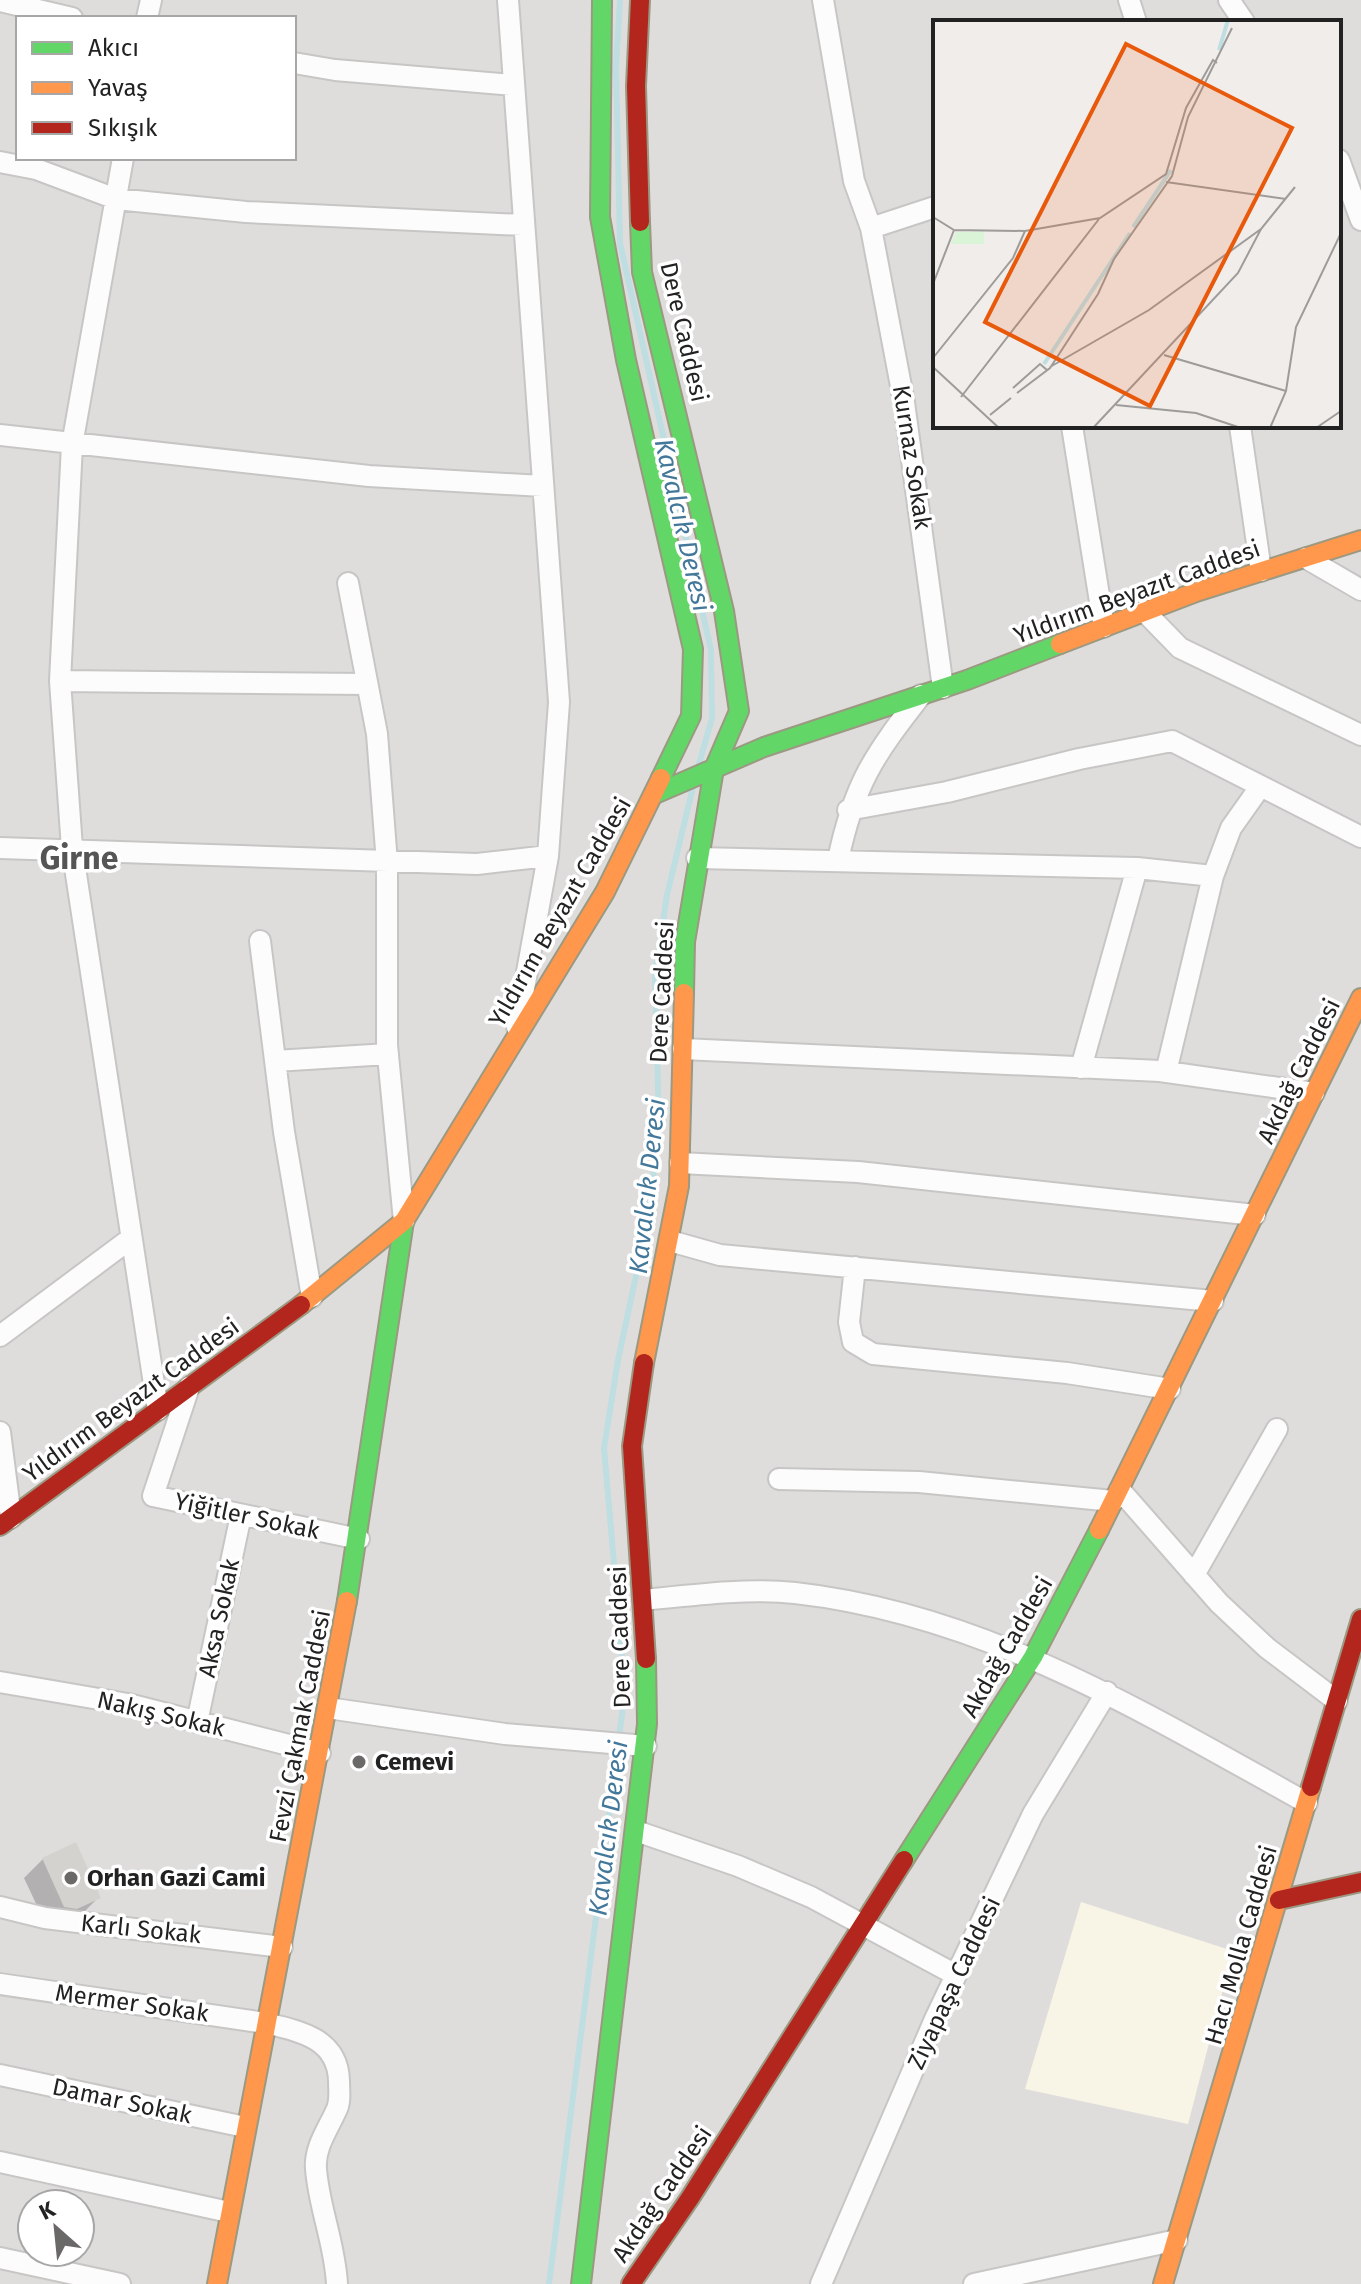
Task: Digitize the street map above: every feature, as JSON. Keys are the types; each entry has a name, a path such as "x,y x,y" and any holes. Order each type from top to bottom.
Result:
{"street":[{"path":"508,0 559,702 548,856 514,1042"},
{"path":"602,0 600,217 626,360 693,649 691,716 655,794"},
{"name":"Dere Caddesi","path":"581,2284 636,1831 644,1600 632,1446 646,1346 670,1241 680,1163 685,942 697,858 714,769 739,711 724,611 644,277 636,86 640,0"},
{"name":"Kurnaz Sokak","path":"823,0 854,181 871,228 904,402 943,688"},
{"path":"1129,0 1135,20"},
{"path":"1229,0 1243,20"},
{"path":"0,1 64,16"},
{"path":"296,63 335,70 512,85"},
{"path":"123,160 72,445 60,681 72,848 158,1410"},
{"path":"0,162 36,169 116,199 246,212 523,225"},
{"path":"1341,165 1361,220"},
{"path":"871,228 933,208"},
{"path":"612,280 644,277"},
{"path":"1072,428 1104,627"},
{"path":"1240,428 1261,571"},
{"path":"0,435 369,476 542,486"},
{"name":"Yıldırım Beyazıt Caddesi","path":"6,1522 312,1297 404,1221 605,892 655,794 764,747 943,688 1144,611 1361,540"},
{"path":"1306,558 1361,590"},
{"path":"348,583 377,734 387,863 388,1054 404,1221"},
{"path":"1144,611 1180,648 1361,735"},
{"path":"60,681 366,684"},
{"path":"838,860 848,810 876,753 921,695"},
{"path":"848,810 947,792 1079,759 1172,741 1361,837"},
{"path":"1166,1072 1213,876 1231,828 1260,787"},
{"path":"0,848 72,848 387,863 477,864 548,856"},
{"path":"697,858 1137,868 1213,876"},
{"path":"1081,1068 1137,868"},
{"path":"260,941 275,1061 312,1297"},
{"name":"Akdağ Caddesi","path":"631,2284 865,1926 1033,1657 1170,1389 1361,998"},
{"path":"683,1049 1166,1072 1314,1093"},
{"path":"275,1061 388,1054"},
{"path":"680,1163 858,1172 1255,1215"},
{"name":"Fevzi Çakmak Caddesi","path":"217,2284 359,1539 404,1221"},
{"path":"0,1336 130,1239"},
{"path":"670,1241 720,1255 1213,1301"},
{"path":"855,1267 849,1322 853,1342 873,1354 1067,1373 1170,1389"},
{"name":"Yiğitler Sokak","path":"189,1387 153,1496 359,1539"},
{"path":"1194,1575 1277,1429"},
{"path":"0,1432 6,1522"},
{"path":"779,1479 919,1482 1116,1496 1267,1648 1337,1701"},
{"name":"Aksa Sokak","path":"197,1722 241,1515"},
{"path":"644,1600 702,1594 794,1593 908,1612 1033,1657 1107,1692 1307,1803"},
{"name":"Hacı Molla Caddesi","path":"1163,2284 1361,1619"},
{"name":"Nakış Sokak","path":"0,1682 128,1704 320,1753"},
{"name":"Ziyapaşa Caddesi","path":"821,2284 956,1975 1033,1814 1107,1692"},
{"path":"328,1708 581,1742 637,1745"},
{"path":"636,1831 738,1866 811,1897 956,1975"},
{"path":"1279,1900 1361,1882"},
{"name":"Karlı Sokak","path":"0,1907 45,1918 282,1947"},
{"name":"Mermer Sokak","path":"0,1984 265,2023 307,2034 328,2048 338,2066 339,2107 320,2142 315,2166 336,2254 337,2284"},
{"name":"Damar Sokak","path":"0,2075 245,2127"},
{"path":"0,2162 229,2212"},
{"path":"974,2284 1177,2240"},
{"path":"0,2258 120,2284"}],"shaded area":[{"path":"0,0 1361,0 1361,2284 0,2284"},
{"path":"1081,1902 1233,1951 1188,2124 1025,2089"}],"building":[{"name":"Orhan Gazi Cami","path":"76,1842 101,1898 77,1909 64,1907 42,1858"}],"waterway":[{"name":"Kavalcık Deresi","path":"620,0 616,67 620,243 711,650 712,718 699,764"},
{"name":"Kavalcık Deresi","path":"549,2284 625,1691 604,1448 618,1360 649,1215 659,1125 655,974 667,895 693,787"}],"traffic: fast":[{"path":"602,0 600,217 626,360 693,649 691,716 661,778"},
{"path":"640,222 642,272 724,611 739,711 714,769 685,942 684,993"},
{"path":"655,794 764,747 967,680 1060,644"},
{"path":"347,1601 404,1221"},
{"path":"904,1860 1033,1657 1099,1530"},
{"path":"581,2284 647,1724 646,1659"}],"traffic: slow":[{"path":"1060,644 1196,592 1361,540"},
{"path":"301,1305 404,1221 605,892 661,778"},
{"path":"644,1363 679,1186 684,993"},
{"path":"1099,1530 1361,998"},
{"path":"217,2284 347,1601"},
{"path":"1163,2284 1311,1787"}],"traffic: jam":[{"path":"640,0 636,86 640,222"},
{"path":"0,1526 301,1305"},
{"path":"644,1363 632,1446 646,1659"},
{"path":"1311,1787 1361,1619"},
{"path":"631,2284 690,2198 904,1860"},
{"path":"1279,1900 1361,1882"}],"place":[{"name":"Cemevi","path":"359,1762"},
{"name":"Orhan Gazi Cami","path":"71,1878"}],"district":[{"name":"Girne","path":"79,858"}]}
